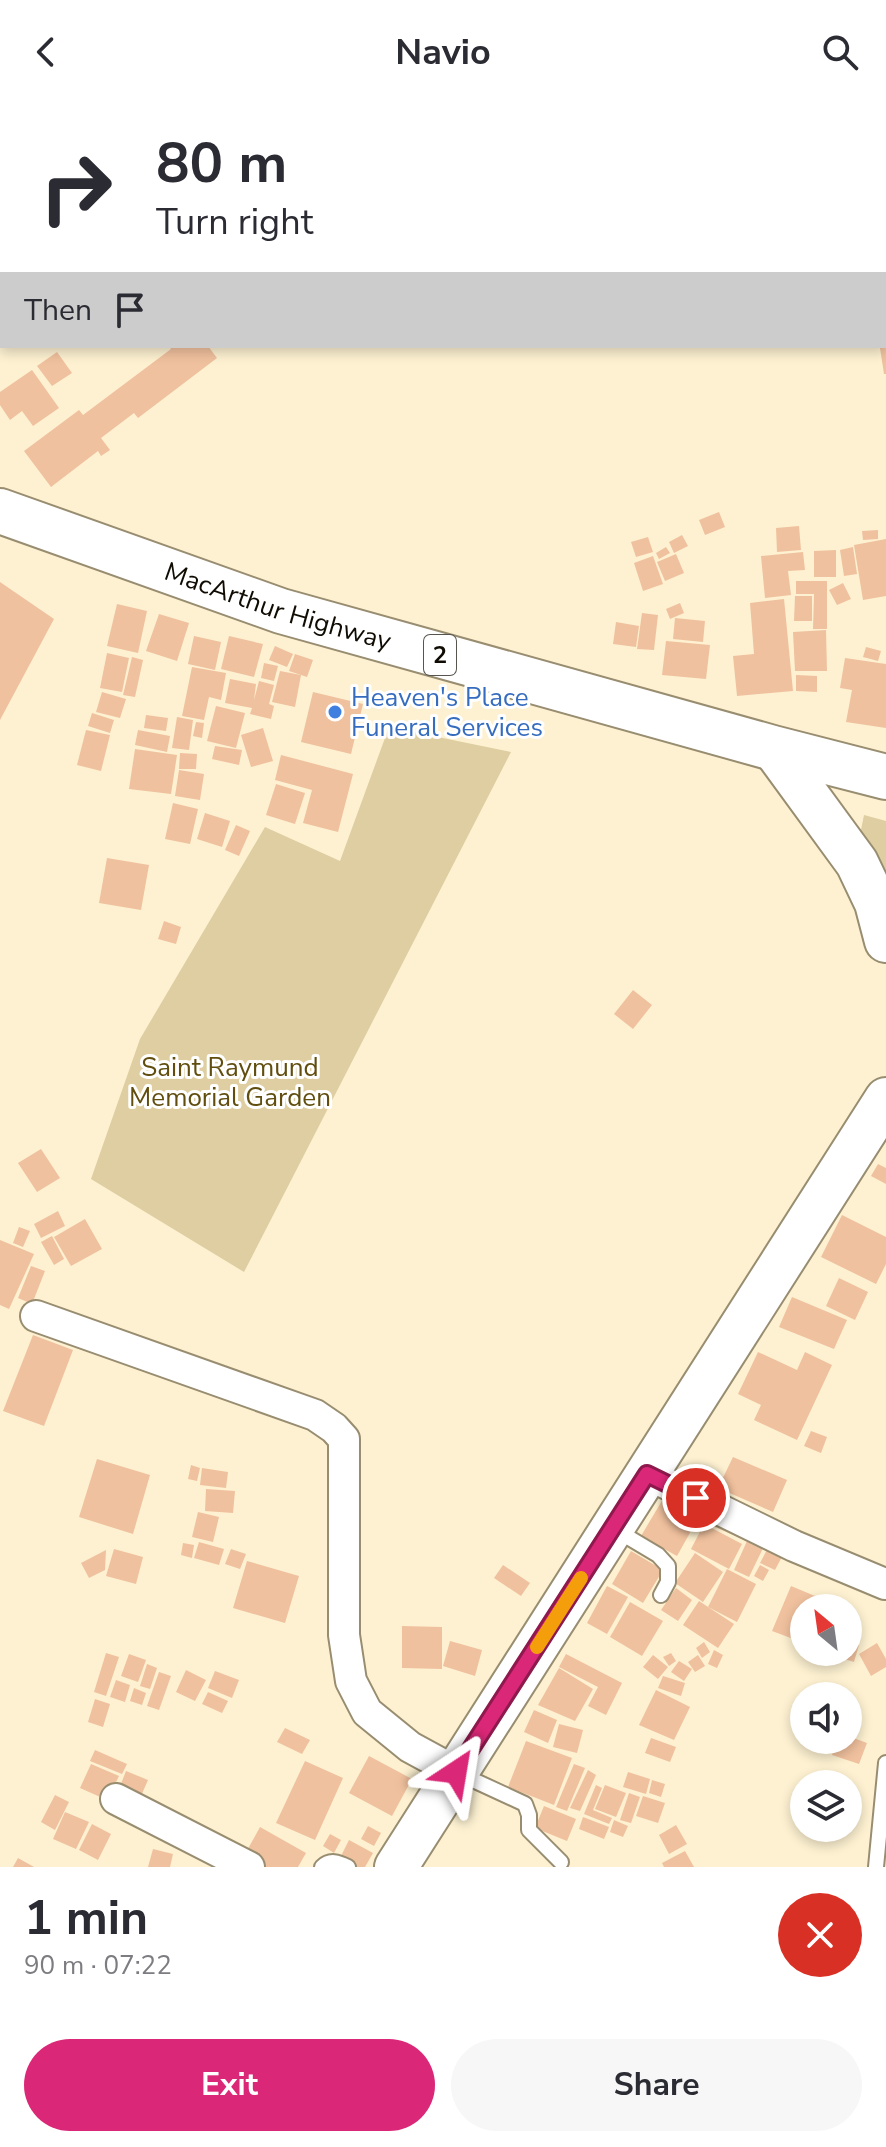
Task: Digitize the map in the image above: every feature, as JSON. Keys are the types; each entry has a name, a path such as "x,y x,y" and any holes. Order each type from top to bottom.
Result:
{"highway":[{"name":"MacArthur Highway","path":"0,511 281,611 886,777"}],"main road":[{"path":"773,748 857,863 876,903 886,941"},
{"path":"396,1867 886,1099"}],"street":[{"path":"36,1316 315,1415 334,1428 344,1439 344,1635 351,1681 367,1712 410,1747 456,1772"},
{"path":"647,1474 794,1546 885,1584"},
{"path":"116,1799 249,1867"}],"lane":[{"path":"612,1528 658,1555 668,1566 668,1582 661,1595"},
{"path":"876,1867 886,1763"},
{"path":"456,1772 525,1804 529,1830 561,1862"},
{"path":"322,1867 329,1862 348,1867"}],"green space":[{"name":"Saint Raymund Memorial Garden","path":"389,727 511,752 244,1272 91,1179 140,1039 265,827 340,861"},
{"path":"864,815 886,821 886,893 860,835"}],"building":[{"path":"210,348 217,358 138,418 134,413 101,438 110,450 101,456 98,451 51,487 24,451 79,410 83,415 171,349"},
{"path":"880,348 886,348 884,374"},
{"path":"57,352 72,373 52,386 37,366"},
{"path":"32,370 59,408 33,426 22,411 10,420 0,405 0,392"},
{"path":"719,512 725,527 705,535 699,520"},
{"path":"799,526 801,550 777,552 776,528"},
{"path":"878,530 878,539 863,540 862,531"},
{"path":"682,535 688,546 674,553 669,542"},
{"path":"648,537 653,552 636,557 631,542"},
{"path":"886,539 886,596 863,600 854,545"},
{"path":"666,547 670,553 659,559 656,553"},
{"path":"853,547 857,574 844,576 840,550"},
{"path":"836,550 836,577 814,577 814,551"},
{"path":"803,552 805,570 788,571 791,595 765,598 761,556"},
{"path":"676,554 684,573 665,581 657,562"},
{"path":"653,556 663,584 643,591 634,563"},
{"path":"796,581 827,581 827,629 813,629 814,594 796,594"},
{"path":"0,582 54,619 0,720"},
{"path":"843,583 851,599 837,605 829,590"},
{"path":"795,596 812,596 812,621 794,621"},
{"path":"784,599 793,691 737,696 733,656 754,654 750,603"},
{"path":"680,603 684,613 670,619 666,609"},
{"path":"117,604 147,611 138,653 107,646"},
{"path":"642,613 658,615 654,650 637,649"},
{"path":"159,614 189,623 177,661 146,651"},
{"path":"675,618 705,621 703,642 673,639"},
{"path":"616,622 639,626 636,647 613,644"},
{"path":"826,630 827,671 795,671 793,632"},
{"path":"194,636 221,642 215,670 188,664"},
{"path":"229,636 263,644 254,677 221,669"},
{"path":"666,641 710,645 706,679 662,675"},
{"path":"275,646 293,654 287,667 269,660"},
{"path":"866,647 881,651 878,661 863,657"},
{"path":"107,653 129,658 122,692 100,688"},
{"path":"295,654 313,660 307,677 289,671"},
{"path":"132,657 143,660 135,697 123,695"},
{"path":"845,658 886,664 886,728 846,722 852,690 840,688"},
{"path":"264,663 278,666 274,681 261,678"},
{"path":"192,667 226,673 221,700 209,697 204,720 182,716"},
{"path":"280,671 301,675 295,707 272,702"},
{"path":"796,675 817,676 817,692 796,691"},
{"path":"230,679 256,684 254,700 259,681 274,685 269,704 274,706 271,719 250,714 252,708 225,703"},
{"path":"102,692 126,699 120,718 96,712"},
{"path":"313,692 363,704 351,754 301,742"},
{"path":"216,706 245,713 236,748 207,741"},
{"path":"92,713 114,720 110,733 88,726"},
{"path":"146,715 168,718 166,731 144,728"},
{"path":"177,717 193,720 189,750 172,748"},
{"path":"196,722 204,723 202,738 193,736"},
{"path":"263,728 273,761 251,767 241,735"},
{"path":"86,730 110,735 101,771 77,765"},
{"path":"138,730 170,736 167,752 135,745"},
{"path":"215,746 242,750 239,765 212,759"},
{"path":"135,749 177,755 171,794 129,789"},
{"path":"180,753 197,754 196,769 179,769"},
{"path":"281,755 353,774 338,832 303,823 312,790 275,780"},
{"path":"179,770 204,774 200,800 175,796"},
{"path":"276,784 305,793 295,824 266,815"},
{"path":"173,803 198,809 190,844 165,839"},
{"path":"205,813 230,821 222,847 197,839"},
{"path":"236,825 250,831 239,856 225,850"},
{"path":"107,858 149,865 141,910 99,903"},
{"path":"164,921 181,927 176,944 158,939"},
{"path":"633,990 652,1005 633,1029 614,1014"},
{"path":"41,1149 60,1178 37,1192 18,1163"},
{"path":"878,1164 886,1168 886,1184 871,1176"},
{"path":"58,1211 65,1226 41,1238 34,1224"},
{"path":"842,1215 886,1237 886,1264 876,1284 821,1257"},
{"path":"85,1219 102,1249 71,1266 54,1237"},
{"path":"19,1227 30,1231 23,1247 13,1243"},
{"path":"52,1236 64,1259 54,1265 41,1242"},
{"path":"0,1240 34,1254 9,1309 0,1305"},
{"path":"31,1266 45,1271 32,1304 18,1298"},
{"path":"839,1278 868,1292 855,1320 826,1306"},
{"path":"792,1297 847,1320 834,1349 779,1327"},
{"path":"33,1335 73,1350 44,1426 3,1411"},
{"path":"758,1352 797,1370 805,1352 832,1365 797,1440 754,1420 761,1405 738,1394"},
{"path":"811,1431 827,1437 821,1453 804,1446"},
{"path":"733,1457 787,1480 773,1512 718,1488"},
{"path":"97,1459 150,1475 133,1534 79,1517"},
{"path":"191,1465 200,1468 197,1481 188,1479"},
{"path":"202,1468 228,1472 226,1488 200,1485"},
{"path":"206,1489 235,1491 233,1513 205,1511"},
{"path":"666,1494 701,1513 677,1556 641,1536"},
{"path":"198,1512 219,1517 213,1542 192,1537"},
{"path":"712,1515 767,1540 749,1577 734,1570 747,1541 708,1524"},
{"path":"704,1524 742,1544 729,1569 691,1549"},
{"path":"199,1542 224,1549 219,1565 194,1558"},
{"path":"183,1543 194,1545 192,1558 181,1555"},
{"path":"770,1544 785,1551 775,1570 760,1563"},
{"path":"114,1549 143,1557 136,1584 106,1576"},
{"path":"231,1549 246,1554 240,1569 225,1564"},
{"path":"106,1550 105,1570 89,1578 81,1563"},
{"path":"631,1551 663,1570 643,1603 612,1584"},
{"path":"695,1553 723,1572 703,1602 675,1583"},
{"path":"247,1561 299,1576 285,1623 233,1608"},
{"path":"503,1565 530,1583 521,1596 494,1578"},
{"path":"760,1565 769,1570 763,1581 754,1576"},
{"path":"727,1569 756,1584 737,1622 708,1607"},
{"path":"607,1586 628,1597 607,1634 587,1623"},
{"path":"791,1586 810,1594 790,1594 790,1638 772,1631"},
{"path":"676,1588 692,1600 678,1621 661,1610"},
{"path":"699,1601 734,1624 718,1648 683,1625"},
{"path":"630,1602 663,1621 642,1656 610,1637"},
{"path":"402,1626 442,1627 442,1669 402,1668"},
{"path":"450,1641 482,1650 475,1676 443,1666"},
{"path":"704,1642 710,1652 702,1658 696,1648"},
{"path":"877,1643 886,1659 886,1667 871,1676 862,1660 862,1652"},
{"path":"714,1650 723,1655 717,1668 708,1664"},
{"path":"106,1653 119,1657 106,1696 94,1692"},
{"path":"671,1653 676,1661 669,1666 663,1657"},
{"path":"129,1654 146,1660 138,1682 121,1676"},
{"path":"566,1654 622,1683 606,1715 588,1706 598,1687 559,1667"},
{"path":"653,1655 668,1667 658,1679 643,1667"},
{"path":"698,1655 705,1666 695,1672 688,1662"},
{"path":"679,1661 692,1669 684,1681 671,1672"},
{"path":"147,1664 157,1668 150,1689 140,1686"},
{"path":"559,1668 593,1689 575,1721 538,1705"},
{"path":"186,1670 206,1680 195,1701 176,1692"},
{"path":"215,1671 239,1680 232,1698 208,1688"},
{"path":"159,1672 171,1676 159,1710 147,1706"},
{"path":"663,1676 685,1683 681,1696 658,1688"},
{"path":"116,1680 130,1685 125,1702 110,1697"},
{"path":"134,1688 146,1693 142,1705 130,1701"},
{"path":"656,1690 690,1707 674,1740 639,1725"},
{"path":"208,1692 228,1701 222,1713 202,1704"},
{"path":"95,1699 110,1704 103,1727 88,1722"},
{"path":"534,1710 557,1720 548,1743 524,1732"},
{"path":"559,1724 583,1730 577,1753 553,1747"},
{"path":"285,1728 310,1740 302,1754 277,1742"},
{"path":"651,1738 676,1747 670,1762 645,1753"},
{"path":"526,1741 572,1758 554,1805 508,1787"},
{"path":"862,1741 867,1743 859,1764 832,1755 862,1754"},
{"path":"95,1750 127,1764 122,1774 90,1761"},
{"path":"369,1756 412,1779 392,1816 349,1793"},
{"path":"305,1761 343,1778 315,1840 276,1823"},
{"path":"91,1764 119,1776 107,1800 80,1788"},
{"path":"574,1764 585,1768 567,1811 556,1807"},
{"path":"588,1770 596,1775 580,1811 570,1808"},
{"path":"126,1771 148,1780 138,1803 117,1794"},
{"path":"628,1772 650,1779 646,1794 623,1787"},
{"path":"652,1780 665,1784 661,1797 649,1793"},
{"path":"596,1785 602,1788 593,1810 612,1818 609,1824 584,1814"},
{"path":"605,1785 626,1793 616,1817 595,1809"},
{"path":"629,1793 640,1797 631,1823 620,1820"},
{"path":"55,1795 69,1802 55,1830 41,1822"},
{"path":"643,1796 665,1803 658,1823 636,1816"},
{"path":"544,1806 576,1819 567,1841 535,1828"},
{"path":"65,1812 89,1822 76,1849 53,1839"},
{"path":"583,1817 609,1827 604,1839 579,1829"},
{"path":"614,1820 628,1826 623,1837 610,1832"},
{"path":"92,1824 111,1834 98,1860 79,1850"},
{"path":"676,1825 687,1844 669,1854 659,1835"},
{"path":"368,1826 381,1833 374,1846 361,1839"},
{"path":"260,1827 306,1853 298,1867 264,1867 244,1856"},
{"path":"330,1834 341,1840 334,1853 323,1846"},
{"path":"349,1840 373,1853 365,1867 357,1867 340,1858"},
{"path":"153,1849 173,1854 170,1867 148,1867"},
{"path":"685,1851 694,1867 664,1867 662,1863"},
{"path":"18,1858 34,1867 13,1867"}],"slow traffic":[{"path":"537,1647 581,1578"}],"place":[{"name":"Heaven's Place Funeral Services","path":"335,712"}],"route":[{"path":"456,1772 647,1474 696,1498"}]}
